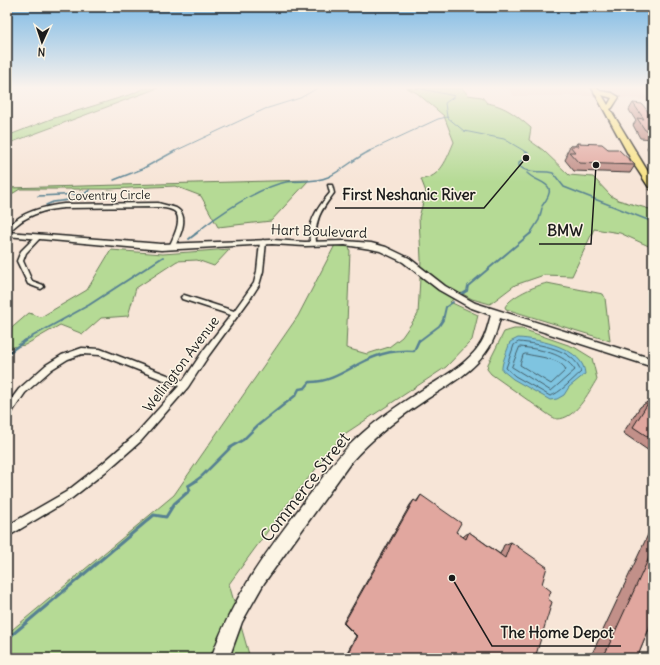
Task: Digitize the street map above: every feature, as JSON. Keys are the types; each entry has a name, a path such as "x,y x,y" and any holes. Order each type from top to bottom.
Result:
{"highway":[{"path":"614,119 637,163 653,187"},
{"path":"617,119 652,176"}],"street":[{"path":"313,243 313,222 319,210 332,193 330,186"},
{"name":"Coventry Circle","path":"7,230 28,215 49,208 72,206 158,205 174,209 178,212 181,218 179,231 172,247"},
{"name":"Hart Boulevard","path":"7,234 156,247 263,242 359,244 383,249 412,264 452,295 472,305 653,363"},
{"path":"38,237 23,252 20,261 30,282 41,287"},
{"name":"Wellington Avenue","path":"7,532 28,521 69,495 112,461 152,424 185,385 206,353 257,283 260,271 263,242"},
{"path":"184,297 235,314"},
{"name":"Commerce Street","path":"220,658 232,625 243,602 290,533 342,464 358,445 378,427 476,357 487,342 496,313"},
{"path":"7,412 22,391 49,367 82,351 100,352 185,385"}],"green space":[{"path":"51,119 74,119 7,144 7,136"},
{"path":"445,119 521,119 531,128 529,140 543,150 569,175 593,177 611,196 618,200 653,210 653,248 620,233 594,229 572,276 544,275 515,285 490,304 472,299 461,293 450,302 478,315 472,340 446,367 343,435 286,506 229,584 250,658 7,658 7,634 174,495 298,316 335,245 349,247 350,251 346,348 367,354 389,347 402,337 418,314 421,260 419,217 426,192 421,179 428,178 438,171 446,160 454,142"},
{"path":"309,180 271,221 218,227 201,196 175,186 108,189 20,189 7,197 7,188"},
{"path":"230,249 214,266 197,260 177,261 136,288 128,316 101,318 83,334 60,325 25,345 7,348 7,332 29,313 41,317 87,290 111,250 163,254"},
{"path":"547,283 603,294 605,298 610,341 506,309 505,307 508,303 518,295 536,286"},
{"path":"514,329 522,329 574,347 592,358 597,379 581,404 570,415 557,419 553,417 491,374 487,369 504,332"}],"water":[{"path":"518,338 537,340 569,351 583,365 585,374 569,387 564,395 557,399 550,400 513,379 502,370 510,342"}],"building":[{"path":"638,119 653,119 653,131 645,130"},
{"path":"577,143 602,144 608,149 618,149 635,165 579,163 569,152 575,152 570,146 579,146"},
{"path":"650,400 653,402 653,440 633,427"},
{"path":"421,495 461,523 456,532 466,539 469,532 505,558 511,542 547,567 542,584 551,591 548,599 552,602 535,658 345,658 357,636 344,623 414,500 417,502"},
{"path":"653,549 653,619 637,658 603,658"}],"waterway":[{"path":"174,151 244,119"},
{"path":"367,152 438,119"},
{"path":"449,119 464,131 504,139 526,152"},
{"path":"114,180 142,169 174,151"},
{"path":"195,234 238,203 263,190 286,182 323,179 339,171 370,151"},
{"path":"526,152 528,153 526,158 519,162 519,166 523,169 553,173 564,187 653,222"},
{"path":"527,173 549,188 547,198 542,206"},
{"path":"46,205 53,202 76,199 90,190"},
{"path":"38,196 83,194"},
{"path":"530,234 539,220 542,208"},
{"path":"189,239 197,233"},
{"path":"462,294 467,291 468,286 530,234"},
{"path":"24,341 89,305 163,257"},
{"path":"419,341 439,326 443,320 446,307 453,302"},
{"path":"7,354 26,340"},
{"path":"194,482 231,447 243,440 257,426 296,395 299,389 305,388 310,382 335,376 379,355 399,351 414,351 419,340"},
{"path":"7,639 154,515 166,517 174,504 190,490 188,486 196,481"}],"place":[{"name":"First Neshanic River","path":"526,158"},
{"name":"BMW","path":"596,165"},
{"name":"The Home Depot","path":"452,578"}]}
